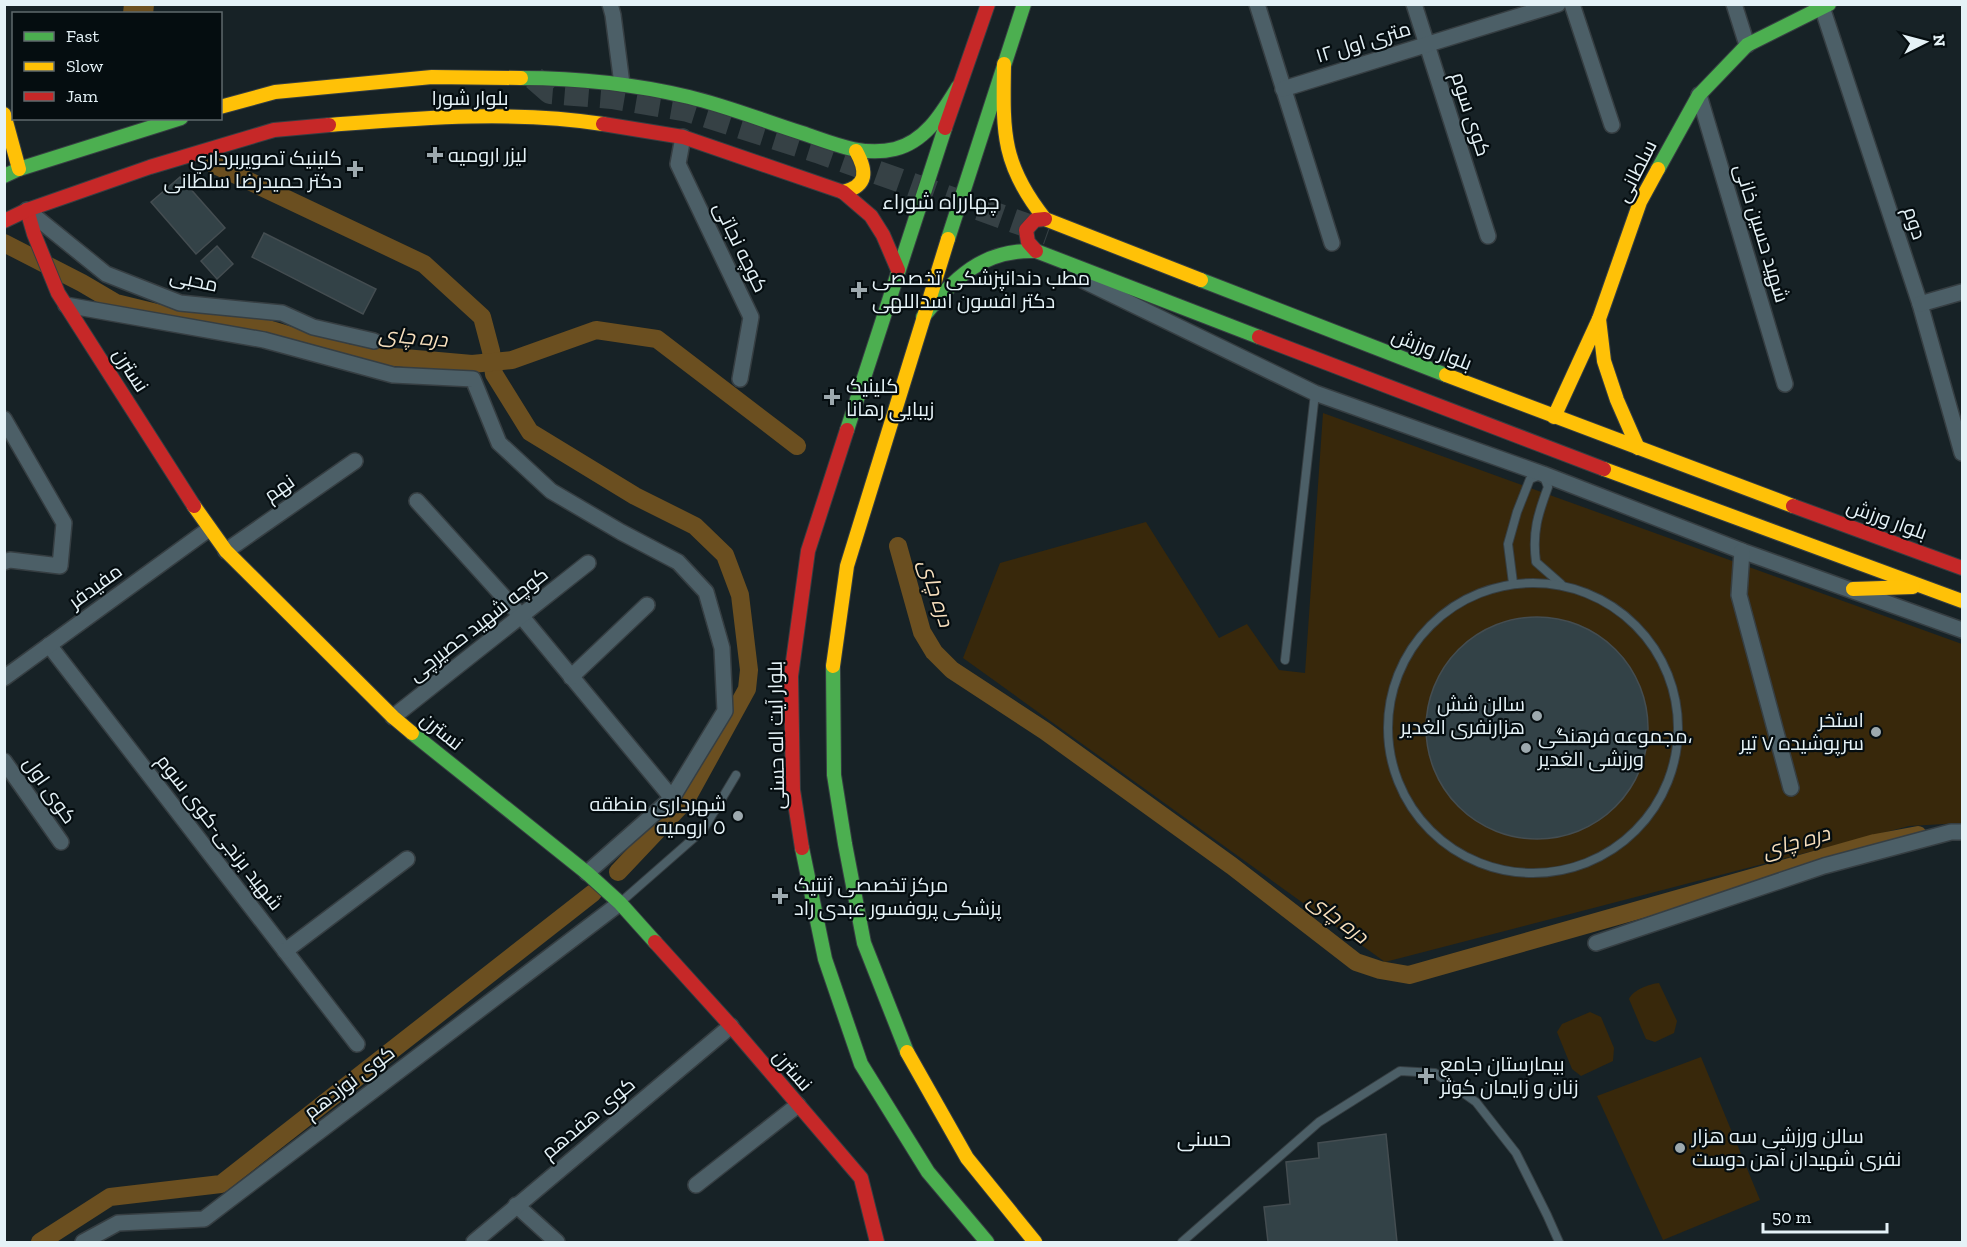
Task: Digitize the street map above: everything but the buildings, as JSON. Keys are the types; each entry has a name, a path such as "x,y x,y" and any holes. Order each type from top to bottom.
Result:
{"main road":[{"path":"958,87 988,4"},
{"path":"1024,4 1004,64 960,170 958,208 938,239 923,317 847,566 833,667 834,775 844,844 864,943 903,1045 967,1158 1035,1242"},
{"name":"سلطانی","path":"1554,417 1599,319 1640,202 1699,95 1747,45 1826,6"},
{"name":"بلوار ورزش","path":"1004,64 1004,131 1008,156 1029,201 1045,219 1554,417 1962,568"},
{"name":"بلوار شورا","path":"6,221 27,210 150,167 275,92 432,77 570,78 622,84 690,97 856,151 879,153 902,148 921,139 935,124 958,87"},
{"name":"بلوار آیت اله حسنی","path":"958,87 921,195 808,552 791,676 793,790 802,853 825,959 861,1064 928,1172 987,1242"},
{"path":"4,114 19,169"},
{"name":"بلوار شورا","path":"225,123 274,130 429,117 564,118 683,137 843,192 860,203 876,222 898,270"},
{"path":"4,176 19,169 175,120"},
{"path":"843,192 859,187 864,178 864,169 856,151"},
{"path":"933,161 960,170"},
{"name":"نسترن","path":"27,210 34,234 62,299 209,529 226,551 393,717 620,903 861,1178 877,1242"},
{"path":"1036,251 1025,238 1026,230 1035,220 1045,219"},
{"path":"910,230 938,239"},
{"path":"923,317 945,289 963,273 985,260 1010,251 1036,251 1545,447 1962,601"},
{"path":"1599,319 1604,361 1617,400 1638,448"},
{"path":"1853,590 1927,587"}],"street":[{"path":"610,4 614,15 622,84"},
{"path":"1257,4 1332,243"},
{"name":"کوی سوم","path":"1414,4 1488,236"},
{"name":"۱۲ متری اول","path":"1283,89 1558,4"},
{"path":"1572,4 1612,125"},
{"path":"1734,4 1747,45"},
{"name":"دوم","path":"1826,6 1920,304 1962,453"},
{"name":"شهید حسین خانی","path":"1699,95 1785,384"},
{"name":"کوچه نجاتی","path":"683,137 678,164 751,317 741,379"},
{"name":"محبی","path":"27,210 106,274 180,303 282,314 313,327 374,341"},
{"path":"1072,264 1078,278 1315,393 1543,474 1742,551 1962,630"},
{"path":"1920,304 1962,292"},
{"path":"62,299 264,340 393,375 473,379 499,443 551,491 678,562 706,592 722,648 725,711 672,798 586,873"},
{"path":"4,419 64,523 60,566 10,560 4,562"},
{"path":"1543,474 1545,447"},
{"name":"نهم","path":"226,551 355,461"},
{"path":"417,501 522,617 672,798"},
{"name":"مفیدفر","path":"4,678 209,529"},
{"path":"1742,551 1739,595 1791,788"},
{"name":"کوچه شهید حصیرچی","path":"393,717 588,563"},
{"path":"571,677 647,605"},
{"name":"شهید برنجی-کوی سوم","path":"49,645 357,1044"},
{"name":"کوی اول","path":"4,761 61,842"},
{"path":"1596,943 1824,866 1951,832 1962,832"},
{"path":"285,951 407,859"},
{"name":"کوی نوزدهم","path":"83,1242 118,1223 204,1219 620,903"},
{"name":"کوی هفدهم","path":"474,1242 730,1026"},
{"path":"696,1185 798,1105"},
{"path":"516,1205 557,1242"}],"lane":[{"path":"1285,660 1315,393"},
{"path":"1513,583 1508,544 1530,479 1543,474 1548,487 1536,521 1534,544 1536,562 1561,584"},
{"path":"1513,583 1561,584 1606,601 1644,632 1668,674 1678,721 1673,769 1651,813 1617,847 1574,868 1526,874 1479,864 1439,839 1416,812 1408,802 1391,758 1389,710 1402,664 1429,626 1467,597 1513,583"},
{"path":"620,903 703,830 736,774"},
{"path":"1182,1242 1319,1122 1400,1071 1435,1073 1476,1102 1516,1153 1559,1242"}],"shaded area":[{"name":"مجموعه فرهنگی، ورزشی الغدیر","path":"1323,413 1962,644 1962,823 1909,826 1385,962 963,658 1000,563 1146,522 1219,638 1247,624 1279,670 1305,673"},
{"path":"1659,983 1677,1021 1674,1033 1655,1042 1646,1039 1629,999 1642,988"},
{"path":"1590,1012 1601,1017 1614,1048 1613,1061 1581,1076 1572,1069 1557,1032 1562,1024"},
{"name":"سالن ورزشی سه هزار نفری شهیدان آهن دوست","path":"1701,1057 1760,1200 1663,1240 1597,1096"}],"waterway":[{"path":"138,12 139,4"},
{"path":"213,164 424,264 482,317 491,351 494,374 530,432 635,496 695,526 725,555 740,595 749,670 747,689 686,800 618,872"},
{"name":"دره چای","path":"4,243 116,303 161,314 255,325 348,353 472,364 512,360 596,330 657,339 797,446"},
{"name":"دره چای","path":"898,546 922,632 934,652 952,670 1045,731 1232,866 1356,962 1380,970 1409,975 1875,843 1918,835"},
{"path":"40,1242 110,1197 221,1184 593,893"}],"tunnel":[{"path":"534,78 550,92 612,97 688,110 817,151 1048,233"}],"traffic: fast":[{"path":"948,239 1024,4"},
{"path":"1658,169 1699,95 1747,45 1829,4"},
{"path":"521,78 564,79 668,92 717,105 836,145 871,151 895,149 916,140 932,125 958,87"},
{"path":"4,176 19,169 175,120"},
{"path":"847,430 945,128"},
{"path":"923,317 947,290 971,269 1000,255 1036,251 1259,337"},
{"path":"1201,280 1446,375"},
{"path":"833,666 834,775 845,844 864,943 907,1052"},
{"path":"412,733 587,873 620,903 655,942"},
{"path":"802,848 825,959 861,1064 928,1172 987,1242"}],"traffic: slow":[{"path":"1004,64 1005,128 1012,163 1020,181 1045,219 1201,280"},
{"path":"222,106 275,92 432,77 521,78"},
{"path":"4,114 19,169"},
{"path":"329,125 500,116 603,124"},
{"path":"843,192 857,186 863,177 862,165 856,151"},
{"path":"1554,417 1599,319 1640,202 1658,169"},
{"path":"833,666 847,566 948,239"},
{"path":"1599,319 1604,361 1617,400 1638,448"},
{"path":"1446,375 1793,506"},
{"path":"1604,469 1962,601"},
{"path":"194,506 226,551 393,717 412,733"},
{"path":"1853,589 1913,587"},
{"path":"907,1052 967,1158 1035,1242"}],"traffic: jam":[{"path":"945,128 988,4"},
{"path":"603,124 683,137 843,192 871,216 883,235 898,270"},
{"path":"4,221 27,210 150,167 274,130 329,125"},
{"path":"27,210 34,234 58,293 194,506"},
{"path":"1036,251 1028,242 1026,230 1035,220 1045,219"},
{"path":"1259,337 1604,469"},
{"path":"802,848 793,790 791,676 808,551 847,430"},
{"path":"1793,506 1962,568"},
{"path":"655,942 731,1026 861,1178 877,1242"}],"place":[{"name":"لیزر ارومیه","path":"435,155"},
{"name":"کلینیک تصويربرداري دکتر حمیدرضا سلطانی","path":"355,169"},
{"name":"مطب دندانپزشکی تخصصی دکتر افسون اسداللهی","path":"859,290"},
{"name":"کلینیک زیبایی رهانا","path":"832,397"},
{"name":"سالن شش هزارنفری الغدیر","path":"1537,716"},
{"name":"استخر سرپوشیده ۷ تیر","path":"1876,732"},
{"name":"مجموعه فرهنگی، ورزشی الغدیر","path":"1526,748"},
{"name":"شهردارى منطقه ٥ ارومیه","path":"738,816"},
{"name":"مرکز تخصصی ژنتیک پزشکی پروفسور عبدی راد","path":"780,896"},
{"name":"بیمارستان جامع زنان و زایمان کوثر","path":"1426,1076"},
{"name":"سالن ورزشی سه هزار نفری شهیدان آهن دوست","path":"1680,1148"}],"district":[{"name":"چهارراه شوراء","path":"941,202"},
{"name":"حسنی","path":"1204,1139"}]}
